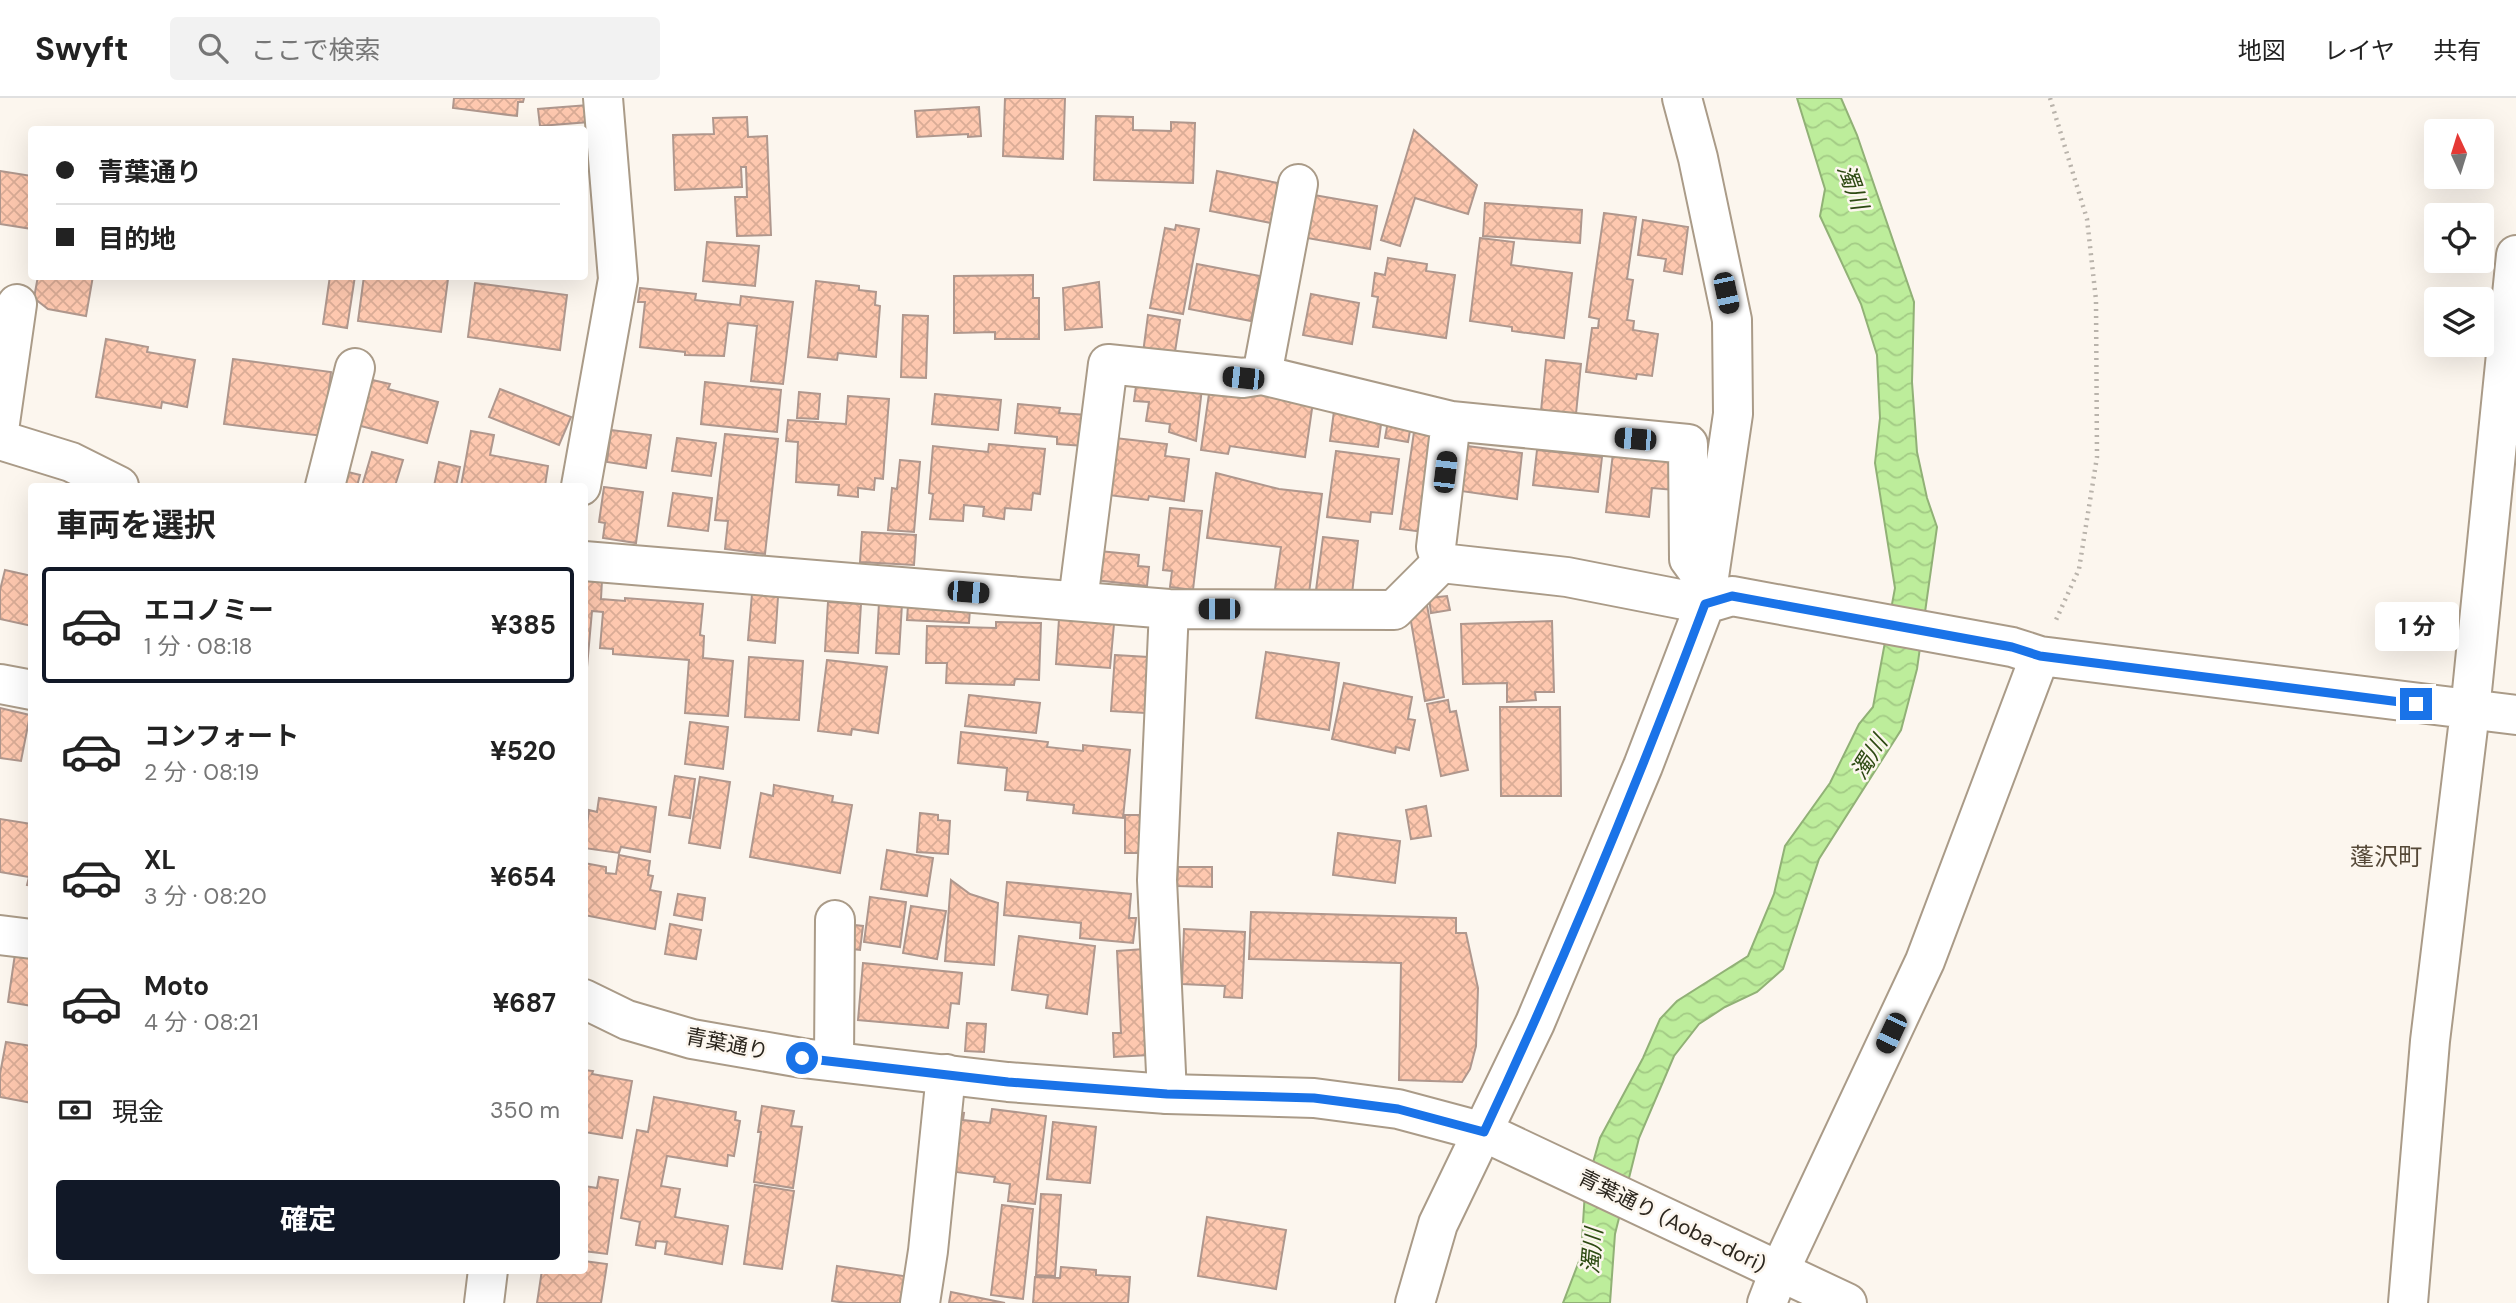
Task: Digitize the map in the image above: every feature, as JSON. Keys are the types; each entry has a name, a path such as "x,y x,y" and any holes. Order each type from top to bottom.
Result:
{"street":[{"path":"582,483 618,279 603,98"},
{"path":"1415,1303 1438,1224 1491,1135 1535,1023 1715,595 1733,414 1732,320 1698,158 1682,98"},
{"path":"1262,374 1298,184"},
{"path":"2408,1303 2430,1041 2470,710 2516,256"},
{"path":"0,423 17,304"},
{"path":"1078,601 1108,364 1243,378 1262,374 1451,421 1688,444 1689,559 1715,595"},
{"path":"326,483 355,368"},
{"path":"1441,563 1436,547 1451,421"},
{"path":"0,440 71,462 113,483"},
{"path":"588,561 1169,609 1394,610 1441,563"},
{"path":"1441,563 1715,595 2026,651 2516,715"},
{"path":"1167,1094 1157,880 1169,609"},
{"path":"1769,1280 1925,961 2026,651"},
{"path":"0,684 28,689"},
{"path":"834,1060 835,920"},
{"path":"0,934 28,938"},
{"name":"青葉通り","path":"588,1001 627,1020 692,1039 802,1058 1008,1082 1167,1094 1326,1100 1398,1109 1491,1135"},
{"path":"920,1303 946,1074"},
{"name":"青葉通り (Aoba-dori)","path":"1491,1135 1769,1280 1847,1303"},
{"path":"484,1303 488,1274"}],"path":[{"path":"2026,651 2079,569 2097,457 2096,300 2087,219 2050,98"}],"water":[{"name":"濁川","path":"1797,98 1841,98 1857,135 1914,302 1912,382 1917,452 1927,498 1937,527 1917,669 1901,730 1819,859 1783,969 1757,992 1725,1007 1699,1024 1674,1056 1639,1138 1615,1234 1610,1303 1563,1303 1581,1256 1585,1191 1600,1138 1643,1058 1660,1019 1677,1001 1748,956 1774,894 1785,846 1830,783 1859,724 1873,707 1895,588 1875,463 1880,418 1877,355 1861,304 1820,216 1825,189"}],"building":[{"path":"454,98 524,98 523,102 518,102 517,116 453,108"},
{"path":"1005,98 1065,98 1063,159 1003,156"},
{"path":"588,105 589,122 540,126 538,109"},
{"path":"979,107 981,136 968,137 968,134 917,137 915,111"},
{"path":"1096,116 1133,117 1133,130 1171,131 1171,122 1195,123 1193,183 1094,180"},
{"path":"747,117 748,137 767,136 771,235 737,236 735,197 747,197 746,167 741,167 742,187 675,190 673,135 714,134 713,118"},
{"path":"1414,130 1477,185 1468,214 1415,198 1400,246 1381,240"},
{"path":"0,171 28,175 28,228 0,224"},
{"path":"1217,171 1278,183 1271,223 1210,211"},
{"path":"1314,195 1377,206 1370,249 1307,238"},
{"path":"1485,203 1582,210 1580,243 1483,236"},
{"path":"1604,213 1636,217 1627,279 1633,280 1627,320 1634,321 1633,330 1658,334 1652,376 1637,374 1636,379 1586,372 1592,328 1598,328 1599,319 1589,317"},
{"path":"1643,220 1688,227 1682,274 1664,271 1666,259 1638,255"},
{"path":"1176,225 1199,229 1183,314 1150,308 1165,228 1175,230"},
{"path":"1480,238 1514,242 1511,265 1572,273 1564,338 1512,331 1512,327 1470,321"},
{"path":"707,242 759,246 755,286 703,281"},
{"path":"1388,258 1427,264 1426,271 1455,275 1446,338 1373,327 1378,297 1372,296 1375,273 1385,275"},
{"path":"1197,264 1260,276 1251,321 1189,309"},
{"path":"1033,275 1033,298 1039,298 1039,339 995,339 995,332 954,333 954,276"},
{"path":"37,280 92,280 86,316 48,309 34,298"},
{"path":"329,280 354,280 347,328 323,324"},
{"path":"363,280 448,280 441,332 358,321"},
{"path":"816,281 859,286 859,290 876,292 875,305 880,306 876,357 838,353 837,360 808,357"},
{"path":"1099,282 1102,327 1065,330 1063,288"},
{"path":"475,283 567,295 560,350 468,337"},
{"path":"640,288 696,294 695,300 740,305 741,296 793,302 783,384 751,381 757,326 728,323 724,356 685,355 685,352 640,347 645,302 638,302"},
{"path":"1311,294 1359,303 1352,344 1303,335"},
{"path":"903,315 928,316 926,378 901,377"},
{"path":"1148,315 1180,320 1174,358 1143,353"},
{"path":"106,339 148,347 147,352 195,360 187,407 162,402 161,408 96,397"},
{"path":"233,359 331,372 323,436 224,424"},
{"path":"1546,360 1581,364 1576,414 1541,411"},
{"path":"368,379 390,384 388,389 438,402 427,443 357,425"},
{"path":"1137,379 1202,388 1196,441 1169,432 1170,424 1146,421 1149,402 1134,401"},
{"path":"705,382 781,390 777,432 701,424"},
{"path":"1210,387 1313,402 1305,457 1230,446 1228,454 1201,450"},
{"path":"500,389 571,417 559,445 489,417"},
{"path":"799,392 820,394 818,419 797,418"},
{"path":"935,394 1001,400 998,430 932,424"},
{"path":"848,396 889,399 883,479 875,478 874,490 858,488 858,497 838,495 839,485 796,482 798,442 786,441 788,420 846,424"},
{"path":"1018,404 1060,408 1059,413 1087,415 1084,446 1057,444 1057,437 1015,433"},
{"path":"1334,411 1382,417 1378,447 1330,441"},
{"path":"1388,421 1411,425 1408,442 1385,438"},
{"path":"611,430 651,435 646,468 607,462"},
{"path":"471,431 494,435 490,455 548,466 545,483 462,483"},
{"path":"1414,432 1437,436 1423,532 1400,529"},
{"path":"725,434 778,439 765,554 725,549 728,521 715,520"},
{"path":"677,438 716,443 711,476 672,471"},
{"path":"1115,438 1167,444 1165,456 1189,459 1184,501 1149,496 1148,500 1108,495"},
{"path":"989,444 1045,449 1040,494 1033,493 1031,510 1005,508 1004,519 983,516 984,507 964,505 963,521 930,519 933,446 988,452"},
{"path":"1467,446 1522,453 1517,499 1461,491"},
{"path":"1537,450 1602,457 1598,492 1533,485"},
{"path":"1336,451 1399,459 1392,514 1371,512 1370,522 1327,517"},
{"path":"372,452 403,460 396,483 363,483"},
{"path":"1613,453 1678,460 1674,490 1652,488 1649,517 1606,512"},
{"path":"900,460 920,462 914,532 888,530 892,488 897,489"},
{"path":"439,462 460,467 457,483 435,483"},
{"path":"344,471 360,475 358,483 341,483"},
{"path":"1216,473 1279,489 1322,494 1309,593 1275,589 1281,547 1207,538"},
{"path":"604,487 643,492 636,543 603,538 605,523 599,522"},
{"path":"673,493 712,498 708,531 668,526"},
{"path":"1170,508 1202,511 1193,590 1170,587 1172,571 1163,570"},
{"path":"862,532 916,535 914,565 860,562"},
{"path":"1323,537 1358,541 1352,594 1316,590"},
{"path":"1099,551 1139,555 1138,566 1149,567 1147,586 1095,580"},
{"path":"5,570 28,575 28,625 0,619 0,590"},
{"path":"588,578 602,580 601,599 625,601 625,598 703,604 700,635 704,636 703,658 733,661 728,716 685,713 689,660 613,654 613,649 600,648 603,612 592,611 588,656"},
{"path":"752,594 778,597 775,643 748,640"},
{"path":"1447,596 1450,610 1431,613 1429,598"},
{"path":"1426,600 1444,697 1425,701 1410,616"},
{"path":"828,602 861,604 858,653 825,651"},
{"path":"879,603 902,604 899,654 876,653"},
{"path":"908,605 970,608 969,623 907,620"},
{"path":"1059,619 1114,624 1110,668 1056,664"},
{"path":"1552,621 1554,692 1535,692 1536,700 1507,702 1507,683 1463,684 1461,624"},
{"path":"996,622 1041,623 1039,680 1015,679 1014,685 946,683 947,663 926,663 927,626 996,628"},
{"path":"1266,652 1339,663 1329,730 1256,718"},
{"path":"1115,655 1148,657 1145,713 1111,711"},
{"path":"749,657 803,661 799,720 745,717"},
{"path":"827,660 887,667 878,733 852,729 851,735 818,731"},
{"path":"1344,683 1412,697 1408,719 1415,720 1409,750 1396,747 1395,753 1332,739"},
{"path":"969,695 1040,703 1036,733 965,726"},
{"path":"1448,700 1450,712 1456,711 1468,770 1441,776 1427,704"},
{"path":"1500,707 1560,707 1561,796 1501,796"},
{"path":"0,708 28,715 21,761 0,758"},
{"path":"690,722 728,727 723,769 685,764"},
{"path":"961,732 1048,742 1047,747 1083,751 1083,745 1130,750 1123,818 1073,813 1074,805 1027,800 1028,792 1005,790 1007,768 958,763"},
{"path":"675,776 695,779 690,818 669,815"},
{"path":"700,777 730,782 720,848 689,843"},
{"path":"774,785 833,796 832,802 852,805 840,873 750,857 761,793 773,796"},
{"path":"599,798 656,807 650,852 621,847 619,853 588,849 589,810 597,812"},
{"path":"1426,806 1431,836 1411,839 1406,810"},
{"path":"920,813 938,815 938,820 950,821 948,854 917,852"},
{"path":"1125,815 1143,815 1144,853 1125,853"},
{"path":"0,819 28,823 28,877 0,872"},
{"path":"1338,833 1400,841 1395,883 1333,875"},
{"path":"887,850 933,858 927,896 881,889"},
{"path":"619,855 650,861 648,875 653,876 650,890 661,892 655,929 588,916 588,864 606,867 606,873 616,874"},
{"path":"1178,867 1212,867 1212,887 1177,886"},
{"path":"951,880 970,894 998,903 994,965 945,961"},
{"path":"1007,882 1131,894 1129,918 1136,918 1133,943 1080,938 1081,923 1004,915"},
{"path":"678,894 705,898 702,920 674,915"},
{"path":"870,897 906,902 900,947 864,942"},
{"path":"911,906 946,911 937,959 903,953"},
{"path":"1251,912 1456,918 1456,933 1466,933 1478,988 1476,1046 1470,1069 1462,1082 1399,1080 1401,963 1249,959"},
{"path":"670,924 701,930 696,959 665,954"},
{"path":"845,924 863,926 860,950 843,948"},
{"path":"1184,929 1245,932 1242,998 1224,997 1225,986 1182,984"},
{"path":"1019,936 1095,946 1087,1014 1046,1008 1048,995 1012,990"},
{"path":"1144,949 1149,1055 1114,1057 1113,1033 1121,1033 1117,951"},
{"path":"15,954 28,956 28,1005 8,1002"},
{"path":"863,963 962,973 959,1004 951,1003 948,1028 858,1020"},
{"path":"967,1023 986,1024 984,1052 965,1051"},
{"path":"6,1042 28,1045 28,1102 0,1097 0,1074"},
{"path":"588,1070 593,1071 592,1074 632,1081 622,1138 588,1133"},
{"path":"654,1097 736,1112 735,1120 740,1121 734,1156 728,1155 727,1166 667,1156 661,1186 680,1189 675,1217 728,1226 722,1264 665,1254 667,1242 656,1241 655,1248 636,1245 640,1222 621,1218 637,1130 648,1132"},
{"path":"762,1106 794,1111 791,1126 802,1127 793,1188 754,1182"},
{"path":"992,1109 1046,1116 1035,1204 1008,1201 1010,1184 994,1182 995,1177 948,1171 955,1112 964,1113 963,1120 990,1123"},
{"path":"1053,1122 1096,1127 1090,1183 1047,1179"},
{"path":"599,1177 618,1180 607,1254 588,1252 588,1187 597,1188"},
{"path":"755,1185 794,1191 782,1269 744,1264"},
{"path":"1041,1194 1061,1195 1055,1276 1036,1275"},
{"path":"1002,1205 1033,1209 1023,1299 991,1295"},
{"path":"1207,1217 1286,1230 1276,1289 1198,1276"},
{"path":"588,1262 607,1264 601,1303 537,1303 541,1274 588,1274"},
{"path":"837,1266 910,1277 906,1303 832,1301"},
{"path":"1061,1267 1096,1270 1096,1275 1130,1277 1128,1303 1033,1303 1035,1277 1060,1278"},
{"path":"951,1292 1005,1303 949,1303"}],"district":[{"name":"蓬沢町","path":"2386,857"}],"route":[{"path":"802,1058 1008,1082 1167,1094 1314,1098 1398,1109 1484,1132 1535,1023 1643,766 1705,604 1732,596 2012,647 2040,656 2416,704"}]}
